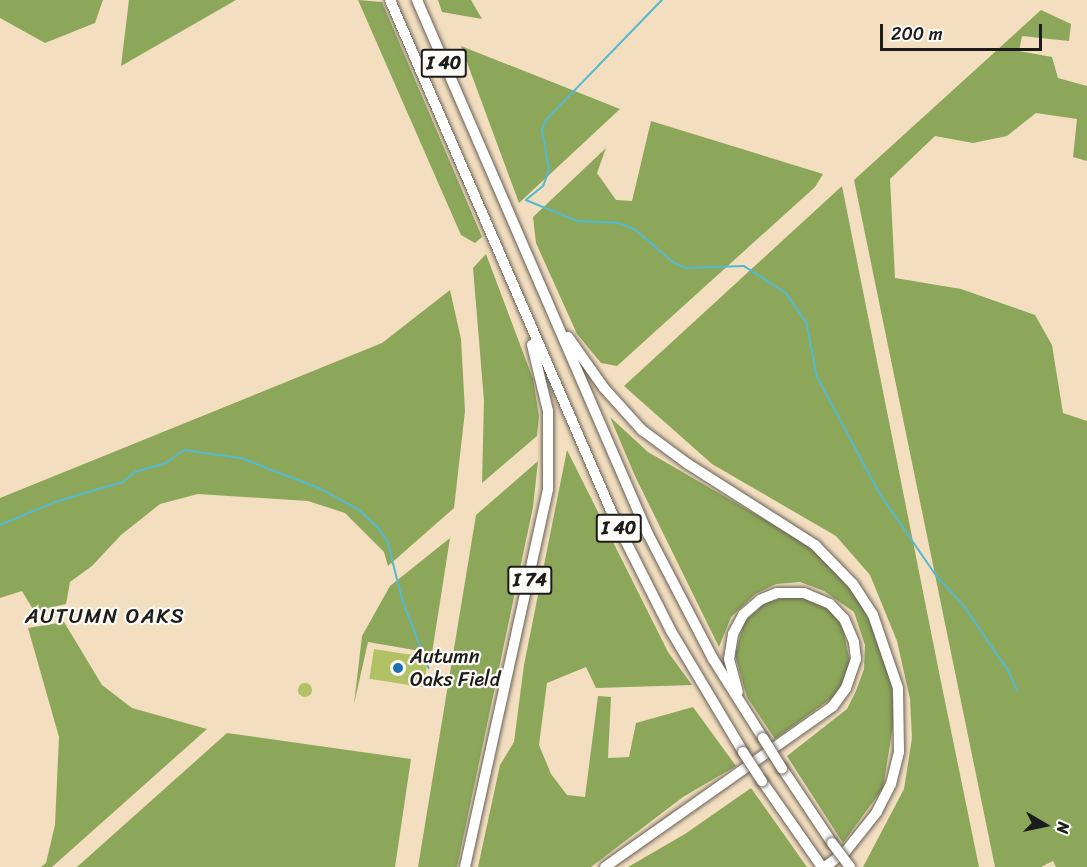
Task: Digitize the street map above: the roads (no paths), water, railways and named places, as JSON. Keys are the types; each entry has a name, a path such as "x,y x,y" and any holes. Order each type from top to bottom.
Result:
{"highway":[{"name":"I 40","path":"390,0 515,293 640,572 743,752 823,867"},
{"name":"I 40","path":"417,0 660,561 744,710 850,867"},
{"name":"I 74","path":"465,867 548,489 548,411 515,293"},
{"path":"555,316 604,388 642,430 688,464 815,544 853,584 873,615 898,688 901,720 898,760 885,799 869,825 846,851 823,867"},
{"path":"605,867 833,706 846,688 856,659 852,635 837,611 822,599 794,592 768,596 751,607 737,624 729,651 730,667 744,710"}],"waterway":[{"path":"527,199 543,186 549,171 542,130 546,120 662,0"},
{"path":"526,200 578,221 619,223 635,229 673,262 686,268 744,266 786,293 807,323 817,376 879,492 936,575 965,607 1008,670 1018,691"},
{"path":"0,525 55,502 123,482 135,472 166,463 184,450 241,458 319,488 358,509 377,526 388,542 403,601 429,668"}],"place":[{"name":"Autumn Oaks Field","path":"398,668"}],"district":[{"name":"AUTUMN OAKS","path":"105,616"}]}
